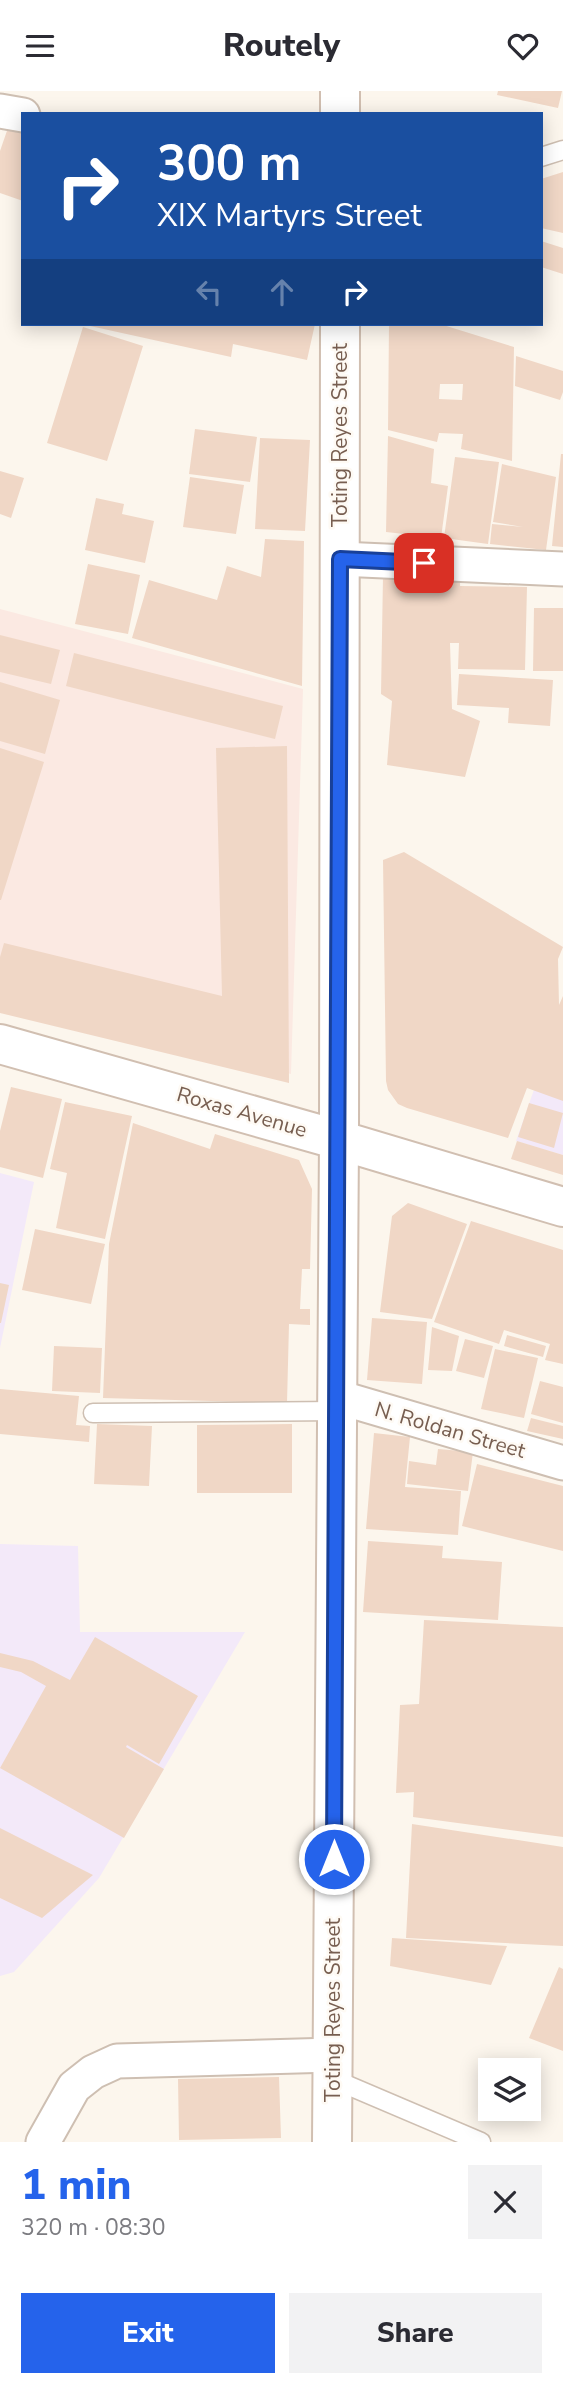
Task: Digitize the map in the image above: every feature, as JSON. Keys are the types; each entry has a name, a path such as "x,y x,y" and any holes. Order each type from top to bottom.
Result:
{"main road":[{"path":"341,91 341,112"},
{"name":"Toting Reyes Street","path":"332,2142 338,1404 340,326"},
{"name":"Roxas Avenue","path":"0,1044 563,1207"}],"street":[{"path":"0,111 21,115"},
{"path":"340,559 563,569"},
{"name":"N. Roldan Street","path":"338,1404 563,1463"},
{"path":"43,2142 74,2087 93,2072 117,2061 333,2067"}],"lane":[{"path":"543,156 563,150"},
{"path":"93,1413 338,1404"},
{"path":"333,2067 481,2142"}],"shaded area":[{"path":"0,609 303,689 291,1074 0,1002"},
{"path":"563,1007 563,1155 516,1141"},
{"path":"0,1173 34,1182 0,1348"},
{"path":"0,1544 78,1546 80,1632 245,1632 99,1878 14,1972 0,1976"}],"building":[{"path":"498,91 562,91 558,108 497,95"},
{"path":"9,125 21,129 21,200 0,193 0,151"},
{"path":"563,172 563,233 543,228 543,178"},
{"path":"543,242 563,248 563,274 543,268"},
{"path":"90,326 315,326 307,360 233,344 231,357"},
{"path":"389,326 446,326 514,347 512,461 461,449 463,434 439,433 437,442 388,430","holes":["440,384 463,384 462,400 439,399"]},
{"path":"83,327 143,346 107,461 47,443"},
{"path":"516,356 563,371 563,392 560,400 515,386"},
{"path":"195,429 257,437 250,482 189,474"},
{"path":"388,436 434,449 431,483 448,486 441,538 386,532"},
{"path":"260,438 310,440 305,531 255,529"},
{"path":"563,454 563,547 552,546"},
{"path":"455,457 499,462 488,544 444,538"},
{"path":"502,464 556,477 546,550 490,544 492,524 523,527 493,522"},
{"path":"0,471 24,478 11,518 0,514"},
{"path":"190,477 244,485 236,534 183,527"},
{"path":"96,498 124,504 122,514 154,521 145,563 85,550"},
{"path":"265,539 304,541 302,686 132,638 149,580 217,600 227,566 261,577"},
{"path":"88,564 140,575 128,634 75,624"},
{"path":"383,576 460,577 460,586 527,587 525,670 458,669 459,643 450,643 452,709 480,721 465,777 387,765 392,701 381,694"},
{"path":"534,608 563,608 563,671 533,671"},
{"path":"0,635 60,650 51,684 0,672"},
{"path":"74,653 283,706 275,739 66,686"},
{"path":"459,674 553,680 550,726 508,723 509,708 457,705"},
{"path":"0,682 60,700 45,754 0,741"},
{"path":"287,746 289,1083 0,1013 0,957 4,943 222,996 216,748"},
{"path":"0,748 44,762 1,900 0,900"},
{"path":"404,852 563,947 558,959 559,1005 563,996 563,1101 527,1088 508,1138 407,1108 398,1104 388,1090 383,860"},
{"path":"11,1087 62,1099 43,1178 0,1167 0,1131"},
{"path":"65,1102 132,1116 105,1239 56,1228 67,1173 50,1169"},
{"path":"529,1103 563,1113 554,1148 518,1137"},
{"path":"133,1123 210,1149 215,1134 299,1160 312,1189 310,1269 302,1269 300,1309 310,1309 310,1325 289,1324 287,1403 103,1398 109,1244"},
{"path":"517,1141 563,1155 563,1175 511,1159"},
{"path":"408,1203 467,1224 432,1319 380,1312 392,1216"},
{"path":"471,1221 563,1250 563,1364 545,1360 550,1344 504,1330 499,1344 434,1322"},
{"path":"35,1229 105,1244 91,1304 22,1290"},
{"path":"0,1283 9,1285 1,1323 0,1323"},
{"path":"372,1318 427,1322 422,1384 367,1380"},
{"path":"432,1327 459,1336 452,1371 428,1370"},
{"path":"507,1335 546,1346 543,1357 504,1346"},
{"path":"465,1339 493,1346 484,1378 456,1371"},
{"path":"54,1346 102,1348 100,1393 52,1391"},
{"path":"495,1349 538,1358 524,1418 481,1409"},
{"path":"540,1381 563,1387 563,1423 531,1414"},
{"path":"0,1389 79,1396 76,1425 90,1426 89,1442 0,1434"},
{"path":"531,1418 563,1426 563,1439 527,1431"},
{"path":"97,1424 152,1426 149,1486 94,1484"},
{"path":"292,1424 292,1493 197,1493 197,1425"},
{"path":"374,1433 410,1437 405,1487 461,1491 458,1535 366,1529"},
{"path":"438,1449 473,1452 468,1491 407,1484 409,1461 436,1465"},
{"path":"477,1464 563,1486 563,1551 462,1526"},
{"path":"368,1541 443,1546 442,1558 502,1562 498,1620 363,1612"},
{"path":"424,1620 563,1627 563,1837 413,1817 414,1792 396,1793 400,1705 419,1704"},
{"path":"95,1637 198,1696 159,1764 127,1745 126,1747 164,1769 124,1838 0,1768 46,1686 21,1672 0,1667 0,1653 33,1661 70,1680"},
{"path":"412,1824 563,1847 563,1946 406,1938"},
{"path":"0,1828 93,1875 42,1918 0,1898"},
{"path":"392,1938 507,1946 491,1985 390,1966"},
{"path":"559,1967 563,1969 563,2051 529,2038"},
{"path":"279,2077 281,2138 179,2140 178,2079"}],"route":[{"path":"334,1859 340,559 424,563"}]}
